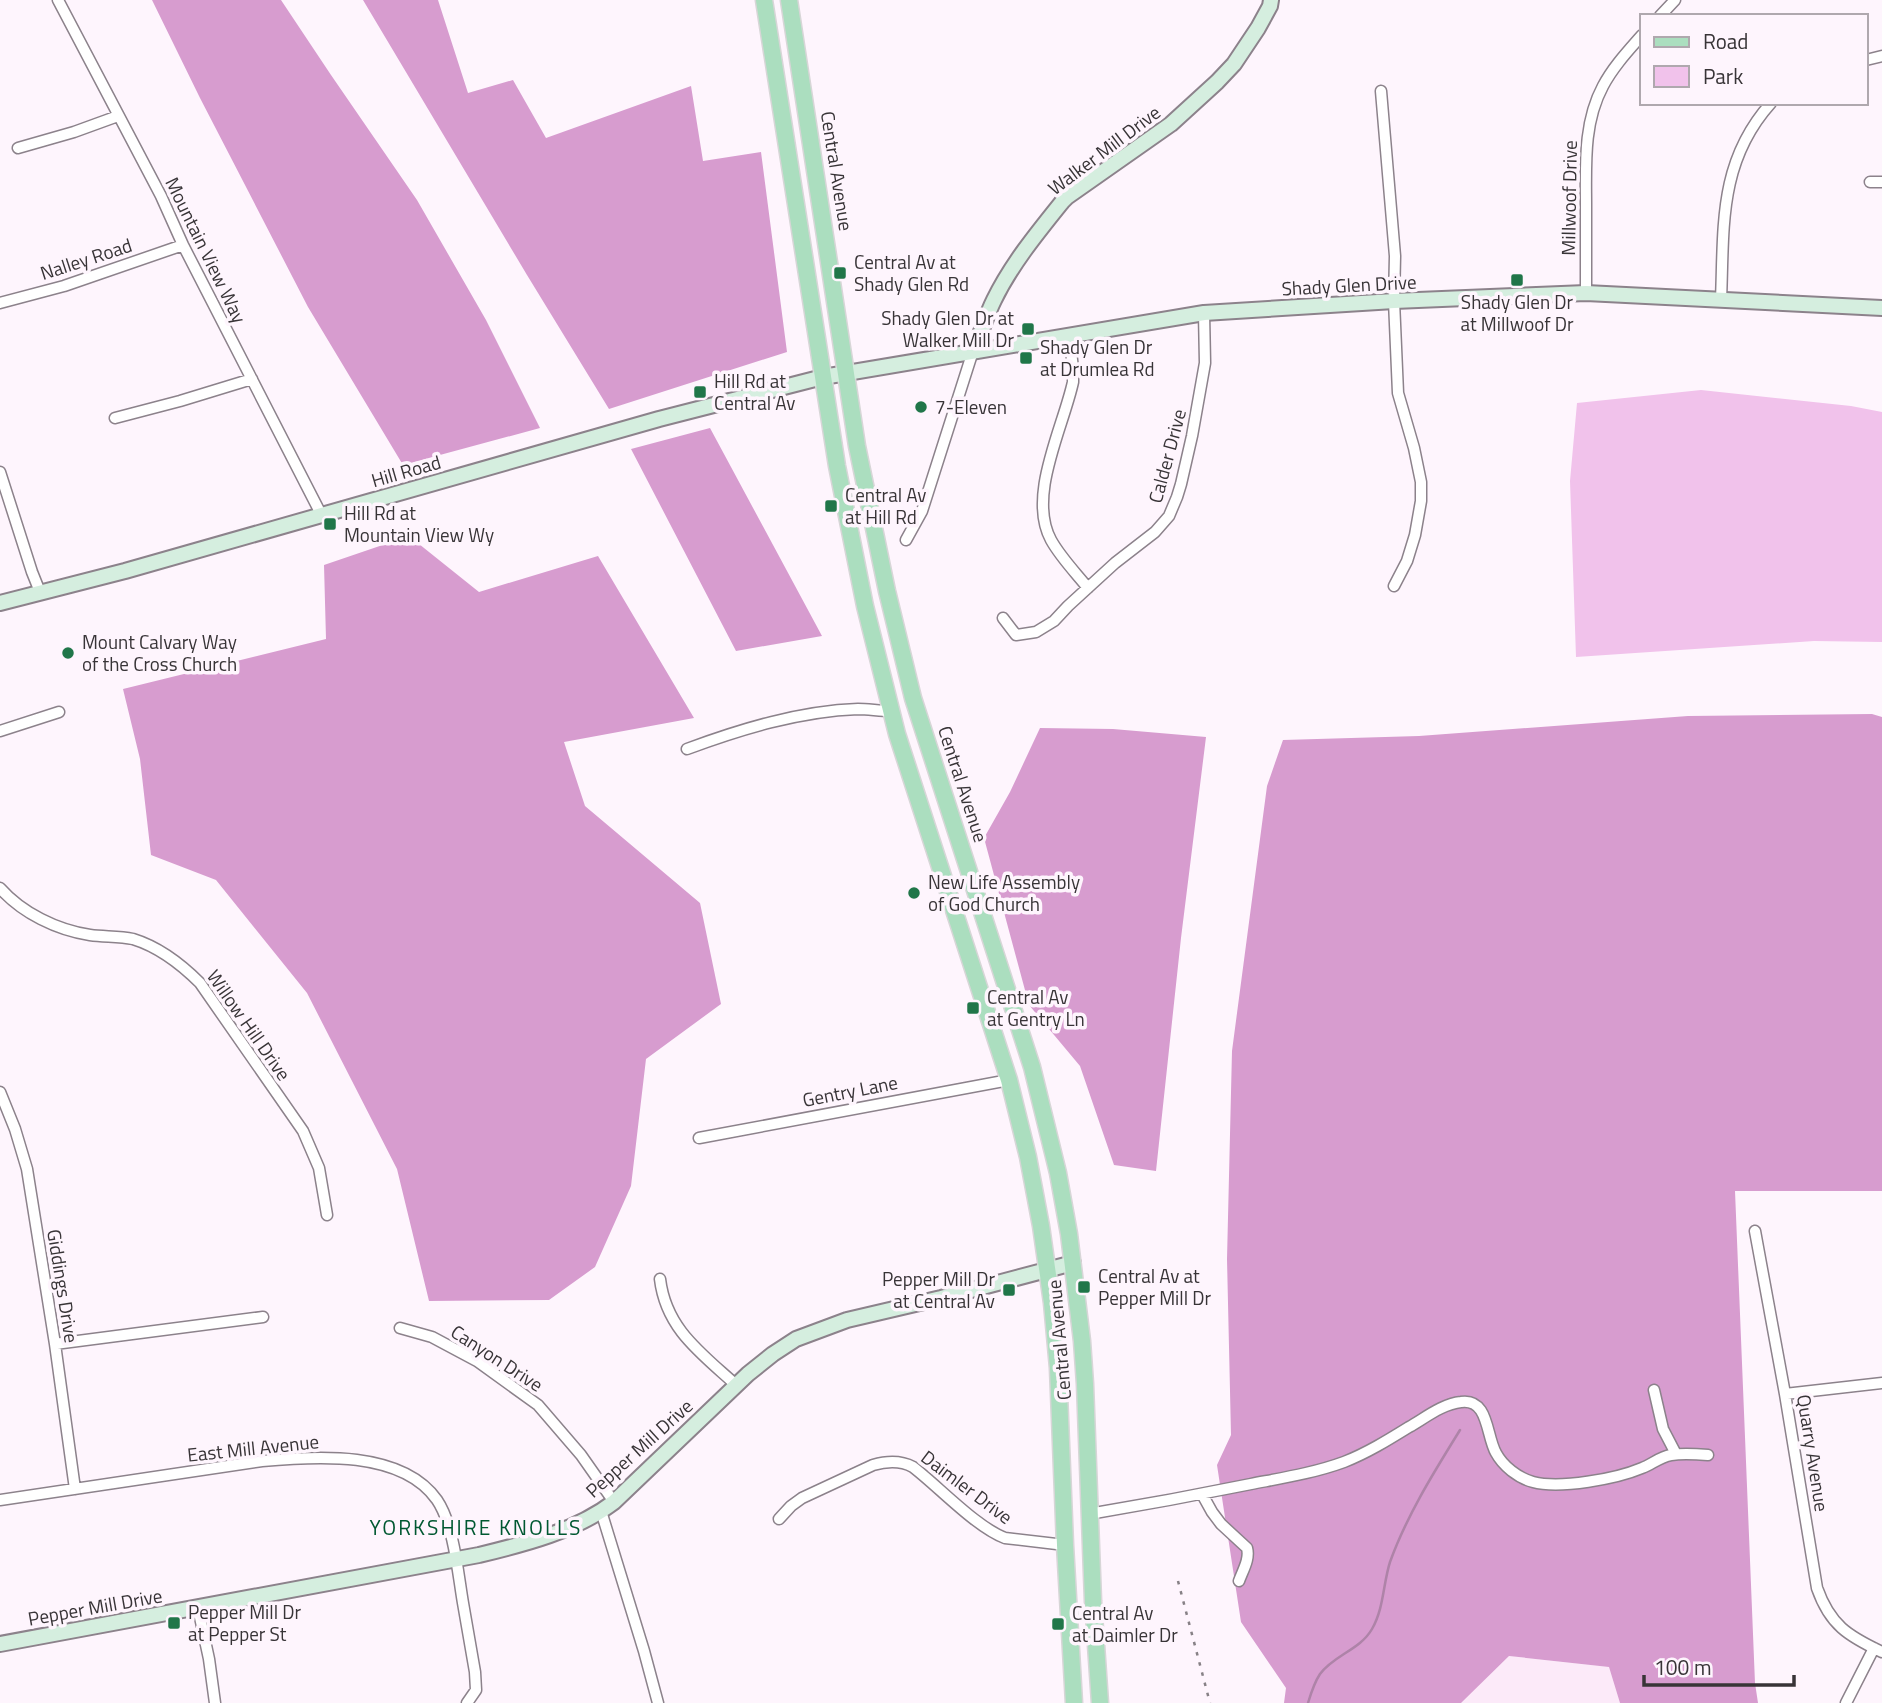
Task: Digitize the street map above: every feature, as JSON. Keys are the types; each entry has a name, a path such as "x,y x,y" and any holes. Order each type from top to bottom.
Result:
{"main road":[{"name":"Central Avenue","path":"764,0 852,548 890,711 1009,1080 1030,1169 1048,1269 1058,1368 1074,1703"},
{"name":"Central Avenue","path":"789,0 862,477 887,591 911,687 1032,1067 1058,1173 1073,1263 1085,1384 1093,1601 1100,1703"}],"street":[{"name":"Mountain View Way","path":"58,0 161,196 183,245 322,516"},
{"name":"Walker Mill Drive","path":"906,540 922,511 974,351 1003,282 1062,202 1171,124 1217,82 1234,64 1258,28 1270,6 1270,0"},
{"path":"1662,14 1675,0"},
{"name":"Millwoof Drive","path":"1586,293 1588,131 1602,88 1615,67 1640,37"},
{"path":"1381,91 1394,250 1398,393 1419,468 1421,501 1411,549 1394,586"},
{"path":"1721,300 1728,184 1746,139 1770,105"},
{"path":"18,148 118,116"},
{"path":"1871,182 1882,182"},
{"name":"Nalley Road","path":"0,303 64,286 183,245"},
{"name":"Shady Glen Drive","path":"823,377 1204,313 1586,293 1882,308"},
{"name":"Calder Drive","path":"1003,618 1016,635 1036,632 1054,621 1163,523 1177,497 1192,436 1206,349 1204,313"},
{"path":"1069,335 1073,382 1044,483 1043,510 1046,528 1052,541 1088,588"},
{"name":"Hill Road","path":"0,603 322,516 659,419 823,377"},
{"path":"115,418 252,379"},
{"path":"0,472 40,592"},
{"path":"687,749 729,734 803,716 860,709 890,711"},
{"path":"0,731 59,712"},
{"name":"Willow Hill Drive","path":"0,888 15,903 44,920 78,933 126,938 145,943 179,963 200,983 303,1131 319,1168 327,1215"},
{"name":"Gentry Lane","path":"699,1138 1009,1080"},
{"name":"Giddings Drive","path":"0,1092 27,1169 75,1489"},
{"name":"Quarry Avenue","path":"1755,1231 1821,1601 1839,1626 1878,1650"},
{"name":"Pepper Mill Drive","path":"0,1644 456,1559 523,1544 561,1530 614,1502 758,1365 788,1344 847,1321 1073,1263"},
{"path":"660,1279 664,1302 674,1322 697,1349 736,1385"},
{"path":"55,1344 263,1317"},
{"name":"Canyon Drive","path":"400,1328 432,1337 477,1361 538,1405 581,1455 614,1502"},
{"path":"1785,1394 1882,1383"},
{"path":"1654,1390 1663,1429 1676,1454"},
{"path":"1089,1514 1303,1474 1344,1462 1381,1445 1437,1410 1466,1401 1481,1410 1494,1451 1500,1460 1519,1476 1532,1482 1548,1484 1591,1481 1643,1468 1660,1458 1676,1454 1708,1454"},
{"name":"East Mill Avenue","path":"0,1500 262,1461 331,1458 365,1461 398,1471 433,1495 446,1518 456,1559 476,1681 475,1693 467,1703"},
{"name":"Daimler Drive","path":"779,1519 802,1498 873,1465 902,1462 913,1467 997,1535 1065,1545"},
{"path":"1202,1494 1212,1513 1247,1548 1246,1562 1239,1581"},
{"path":"601,1511 658,1703"},
{"path":"198,1608 215,1703"},
{"path":"1846,1703 1878,1650"}],"shaded area":[{"path":"152,0 281,0 417,200 486,320 540,428 403,465 308,307"},
{"path":"363,0 438,0 468,93 513,80 546,138 691,86 703,161 761,152 787,352 609,409"},
{"path":"710,428 822,636 736,651 631,449"},
{"path":"409,536 479,592 598,556 694,718 564,742 585,806 700,903 721,1004 646,1059 631,1186 595,1267 549,1300 429,1301 397,1169 307,993 216,880 151,855 140,759 123,689 326,639 324,565"},
{"path":"1872,714 1882,717 1882,1191 1735,1191 1758,1703 1620,1703 1609,1667 1509,1656 1461,1703 1284,1703 1286,1688 1241,1622 1217,1465 1231,1435 1227,1259 1232,1051 1267,786 1283,740 1419,736 1688,716"},
{"path":"1040,728 1113,729 1206,737 1156,1171 1114,1165 1080,1066 1029,1005 984,838 1010,792"},
{"path":"1509,1656 1609,1667 1620,1703 1461,1703"}],"green space":[{"path":"1701,390 1851,406 1882,412 1882,642 1814,641 1576,657 1570,481 1577,403"}],"waterway":[{"path":"1308,1703 1314,1684 1326,1667 1361,1642 1372,1629 1379,1613 1390,1562 1404,1527 1460,1430"}],"railway":[{"path":"1178,1581 1210,1703"}],"place":[{"name":"Central Av at Shady Glen Rd","path":"840,273"},
{"name":"Shady Glen Dr at Millwoof Dr","path":"1517,280"},
{"name":"Shady Glen Dr at Walker Mill Dr","path":"1028,329"},
{"name":"Shady Glen Dr at Drumlea Rd","path":"1026,358"},
{"name":"Hill Rd at Central Av","path":"700,392"},
{"name":"7-Eleven","path":"921,407"},
{"name":"Central Av at Hill Rd","path":"831,506"},
{"name":"Hill Rd at Mountain View Wy","path":"330,524"},
{"name":"Mount Calvary Way of the Cross Church","path":"68,653"},
{"name":"New Life Assembly of God Church","path":"914,893"},
{"name":"Central Av at Gentry Ln","path":"973,1008"},
{"name":"Central Av at Pepper Mill Dr","path":"1084,1287"},
{"name":"Pepper Mill Dr at Central Av","path":"1009,1290"},
{"name":"Pepper Mill Dr at Pepper St","path":"174,1623"},
{"name":"Central Av at Daimler Dr","path":"1058,1624"}],"district":[{"name":"YORKSHIRE KNOLLS","path":"476,1528"}]}
